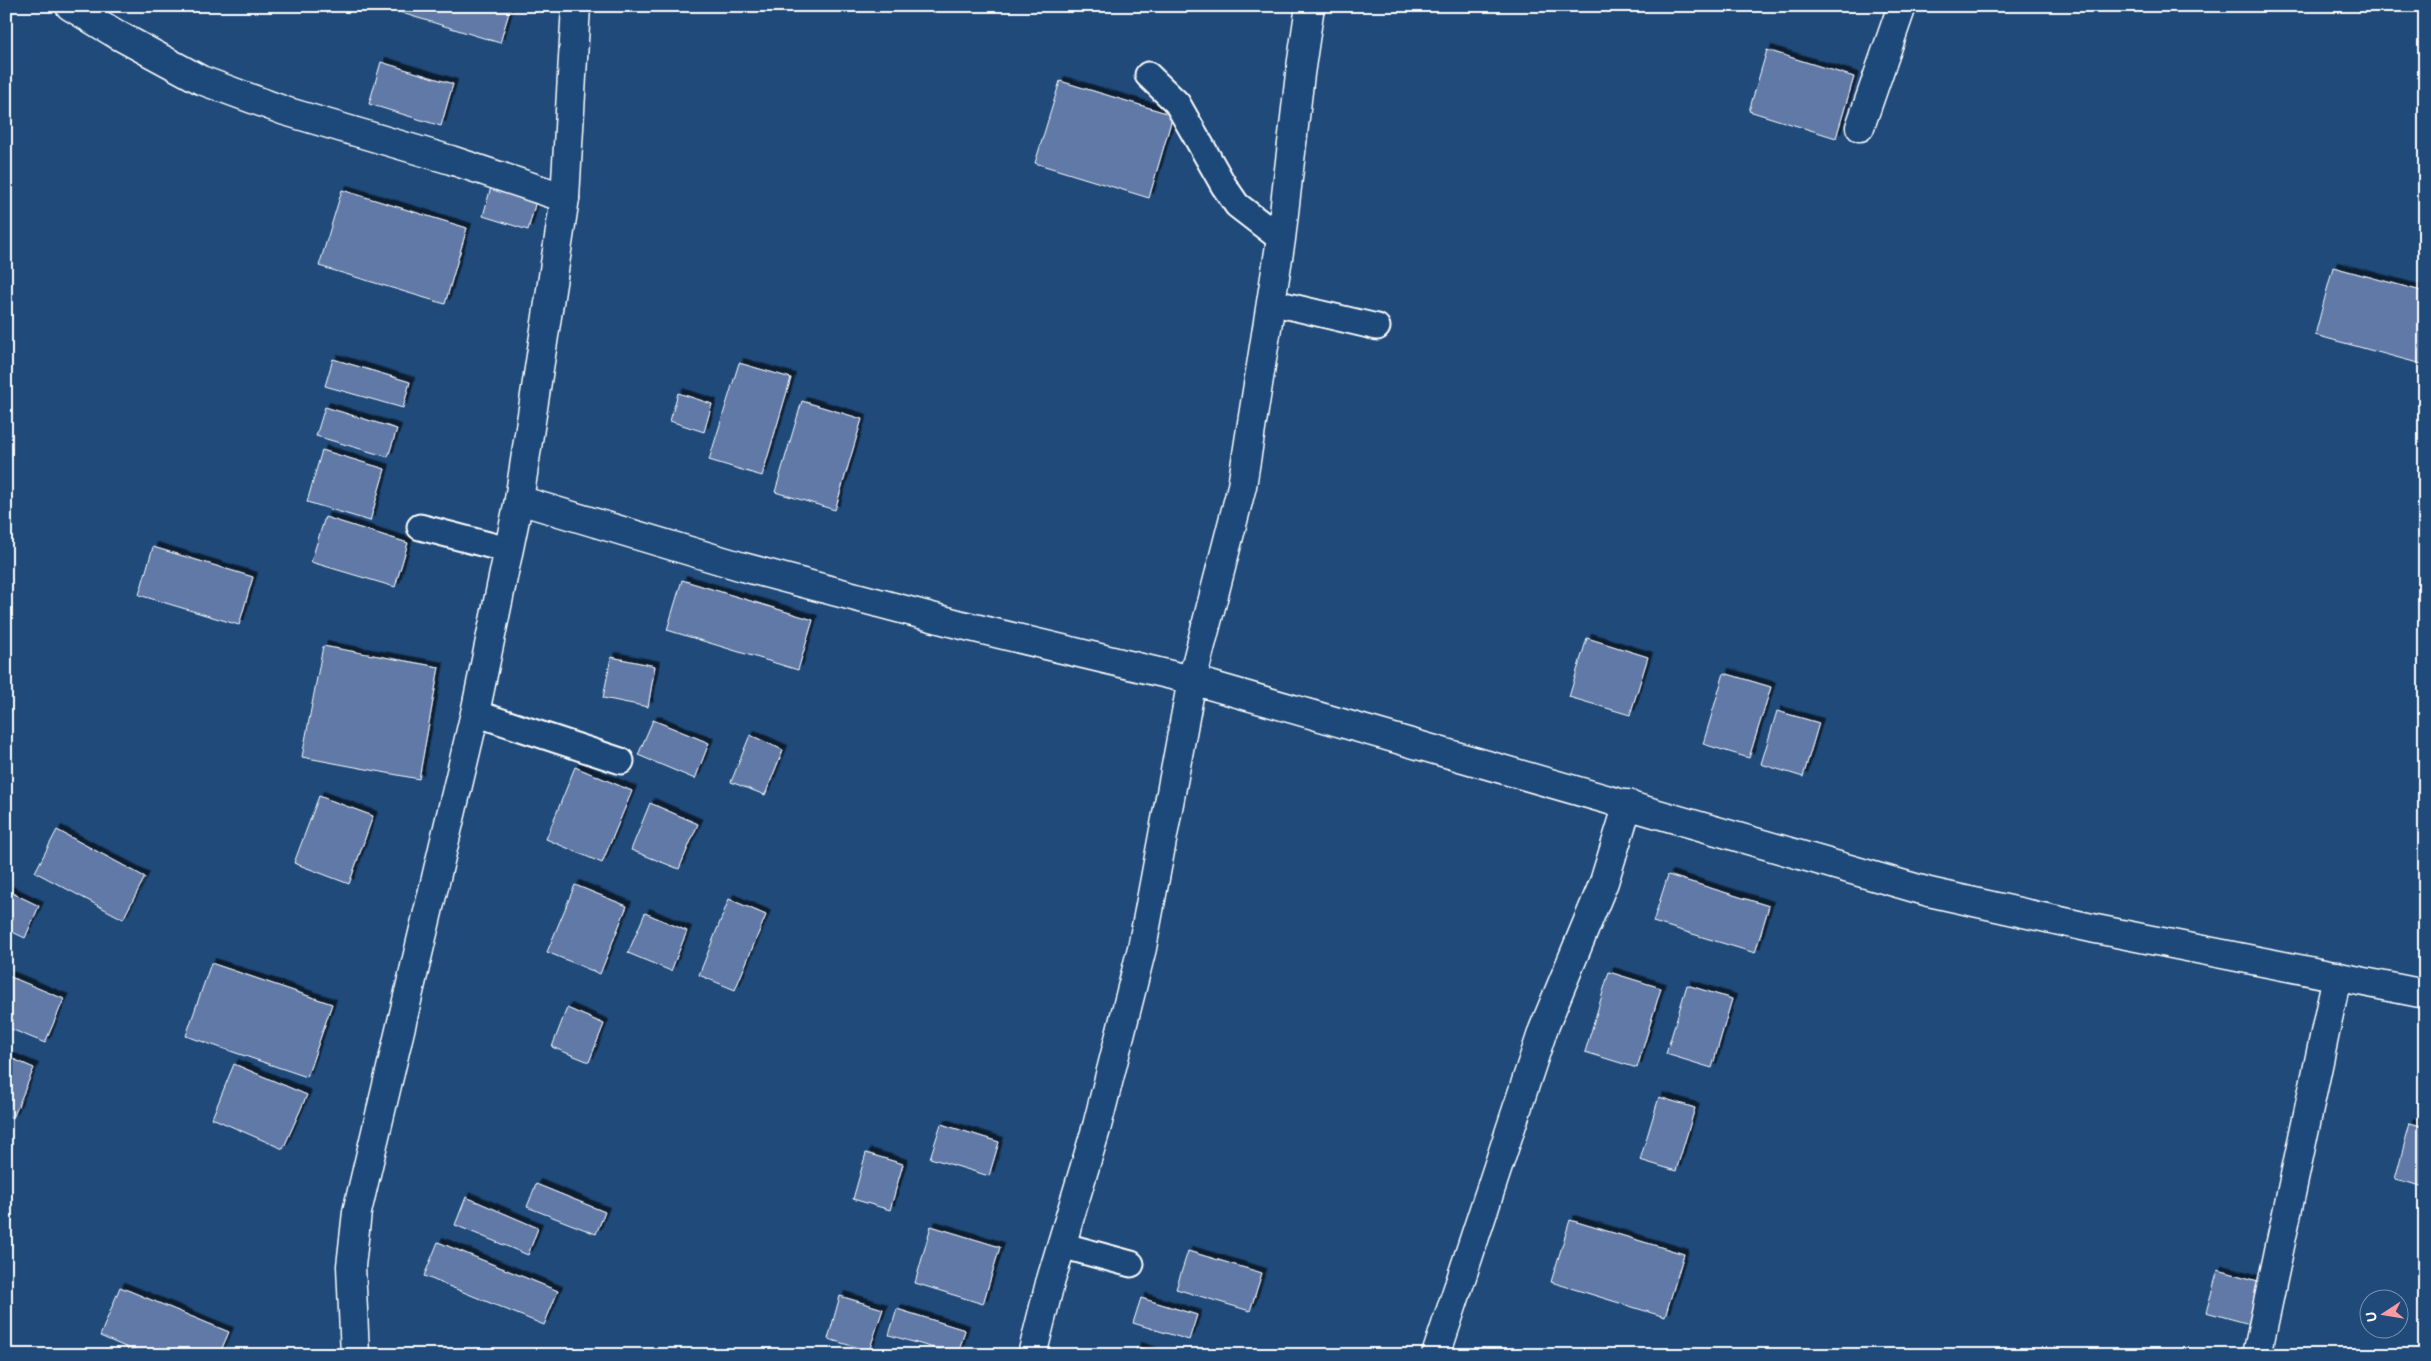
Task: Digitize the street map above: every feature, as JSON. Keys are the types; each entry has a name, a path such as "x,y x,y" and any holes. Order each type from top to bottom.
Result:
{"street":[{"path":"70,6 116,34 202,80 285,111 451,160 565,198"},
{"path":"355,1355 351,1266 357,1212 475,713 519,500 565,198 576,6"},
{"path":"1032,1355 1097,1126 1142,948 1192,680 1242,486 1281,239 1300,74 1310,6"},
{"path":"1860,127 1902,6"},
{"path":"519,500 771,574 958,624 1192,680 1929,892 2096,929 2425,994"},
{"path":"1436,1355 1543,1030 1604,882 1628,804"},
{"path":"2257,1355 2337,976"}],"lane":[{"path":"1148,74 1177,103 1224,186 1237,205 1281,239"},
{"path":"1271,302 1377,327"},
{"path":"420,527 508,550"},
{"path":"475,713 621,761"},
{"path":"1062,1244 1131,1264"}],"building":[{"path":"379,6 511,6 500,43"},
{"path":"1767,50 1854,77 1836,138 1749,111"},
{"path":"381,62 453,84 441,126 369,104"},
{"path":"1060,81 1173,115 1149,198 1035,163"},
{"path":"491,187 536,201 528,230 483,216"},
{"path":"342,190 467,228 445,304 319,266"},
{"path":"2333,267 2425,292 2425,365 2315,335"},
{"path":"333,359 410,382 403,408 325,386"},
{"path":"739,363 791,378 762,476 709,460"},
{"path":"678,393 712,404 704,432 670,421"},
{"path":"802,401 862,419 835,510 775,492"},
{"path":"325,407 397,429 388,457 316,436"},
{"path":"322,450 385,469 370,521 307,502"},
{"path":"325,517 408,543 395,587 311,562"},
{"path":"153,547 253,577 239,625 139,595"},
{"path":"682,580 813,620 798,670 667,630"},
{"path":"1587,638 1648,657 1630,715 1569,697"},
{"path":"323,646 439,667 419,779 302,757"},
{"path":"611,657 655,666 648,707 603,698"},
{"path":"1724,673 1771,687 1749,758 1703,744"},
{"path":"1777,711 1819,723 1803,777 1761,764"},
{"path":"653,720 709,743 695,779 638,755"},
{"path":"750,735 783,750 765,795 731,782"},
{"path":"575,767 632,791 602,863 546,839"},
{"path":"319,796 373,816 349,884 294,863"},
{"path":"650,803 698,824 679,869 631,850"},
{"path":"57,830 145,877 123,919 35,872"},
{"path":"1668,875 1769,906 1755,953 1653,922"},
{"path":"575,885 627,906 600,974 547,952"},
{"path":"6,890 39,906 25,938 6,929"},
{"path":"729,899 766,915 735,990 699,975"},
{"path":"645,913 687,931 671,971 628,953"},
{"path":"211,963 332,1004 307,1077 186,1036"},
{"path":"1609,972 1661,988 1637,1068 1585,1052"},
{"path":"6,975 64,999 45,1043 6,1027"},
{"path":"1687,985 1732,999 1712,1068 1666,1054"},
{"path":"567,1008 604,1024 589,1062 552,1047"},
{"path":"6,1056 34,1068 13,1118 6,1115"},
{"path":"234,1064 307,1095 283,1149 212,1118"},
{"path":"1659,1097 1695,1108 1676,1171 1640,1160"},
{"path":"2410,1123 2425,1127 2425,1187 2395,1179"},
{"path":"941,1124 999,1142 989,1176 930,1158"},
{"path":"866,1153 903,1164 890,1210 853,1199"},
{"path":"536,1184 605,1212 596,1234 527,1207"},
{"path":"466,1197 538,1228 528,1255 455,1225"},
{"path":"1570,1220 1684,1254 1665,1317 1551,1282"},
{"path":"931,1226 1000,1247 983,1304 915,1283"},
{"path":"438,1242 558,1291 544,1325 424,1276"},
{"path":"1188,1251 1262,1273 1250,1311 1176,1289"},
{"path":"2218,1270 2269,1284 2257,1326 2206,1312"},
{"path":"120,1287 229,1332 219,1355 144,1355 100,1336"},
{"path":"840,1296 883,1309 869,1351 828,1339"},
{"path":"1141,1298 1197,1315 1189,1340 1133,1323"},
{"path":"897,1309 965,1330 958,1355 889,1335"},
{"path":"1137,1347 1161,1355 1135,1355"}]}
